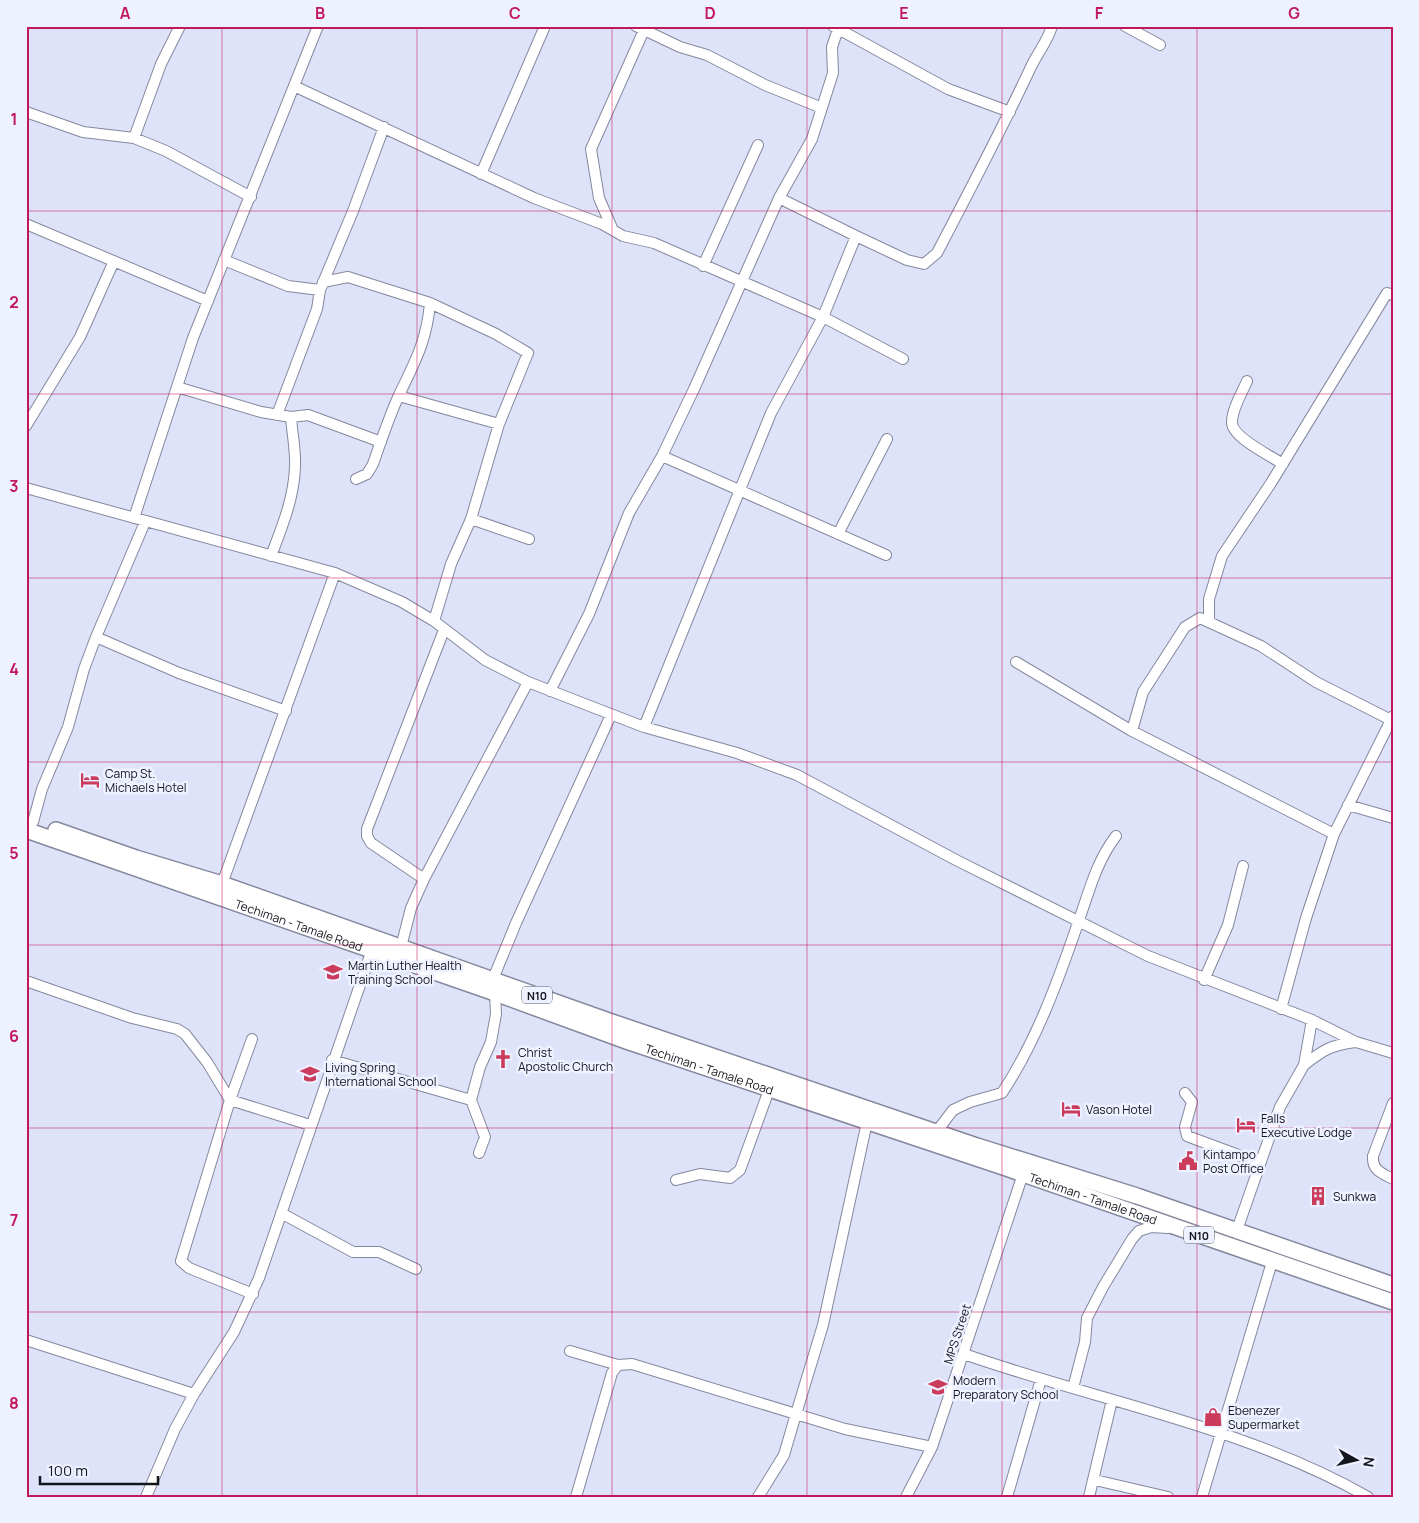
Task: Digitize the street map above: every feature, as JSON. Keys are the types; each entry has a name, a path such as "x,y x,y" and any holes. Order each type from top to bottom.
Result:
{"highway":[{"name":"Techiman - Tamale Road","path":"28,824 222,884 400,947 629,1042 1023,1174 1178,1229 1231,1245 1272,1262 1393,1302"},
{"name":"Techiman - Tamale Road","path":"28,824 372,950 628,1027 1237,1230 1393,1285"},
{"path":"1231,1245 1237,1230"}],"street":[{"path":"134,138 161,64 180,26"},
{"path":"134,518 151,472 177,387 208,301 318,26"},
{"path":"481,174 545,26"},
{"path":"779,198 907,260 924,264 937,253 1010,112 1038,50 1047,43 1052,26"},
{"path":"1125,26 1160,45"},
{"path":"550,691 589,614 629,513 662,456 779,198 812,139 833,73 832,47 836,27 948,89 1010,112"},
{"path":"612,228 599,198 591,148 640,28 712,58 772,88 822,108"},
{"path":"294,86 534,198 612,228 623,236 654,243 823,317 903,359"},
{"path":"26,112 83,132 134,138 166,151 251,197"},
{"path":"277,415 317,309 322,286 384,128"},
{"path":"703,266 758,145"},
{"path":"26,224 208,301"},
{"path":"644,727 771,414 823,317 856,236"},
{"path":"224,260 288,286 322,286 348,277 430,303 496,334 528,353 498,424 471,519 451,564 434,621"},
{"path":"26,426 80,337 114,261"},
{"path":"1208,620 1209,599 1222,556 1283,464 1387,294 1393,294"},
{"path":"356,479 367,474 399,396 421,351 428,328 430,303"},
{"path":"1246,381 1232,421 1233,428 1241,437 1283,464"},
{"path":"177,387 277,415 291,417 308,415 381,442"},
{"path":"399,396 498,424"},
{"path":"271,556 287,513 294,484 296,464 291,417"},
{"path":"838,534 887,439"},
{"path":"662,456 739,492 886,555"},
{"path":"26,488 335,573 402,602 434,621 486,660 528,682 644,727 737,753 797,775 1078,923 1148,956 1204,980 1312,1020 1356,1042 1393,1053"},
{"path":"471,519 529,539"},
{"path":"28,824 68,727 84,669 96,637 145,522"},
{"path":"222,884 335,573"},
{"path":"1132,731 1143,692 1184,626 1200,618 1208,620 1261,646 1316,682 1392,719 1334,834 1306,918 1281,1009"},
{"path":"424,879 371,843 367,836 367,829 444,630"},
{"path":"96,637 179,673 286,711"},
{"path":"1016,662 1132,731 1334,834"},
{"path":"400,947 411,908 424,879 528,682"},
{"path":"479,1153 485,1137 471,1100 480,1066 491,1042 496,1014 494,986 516,923 611,715"},
{"path":"1348,805 1393,818"},
{"path":"937,1131 953,1110 970,1102 1002,1093 1006,1087 1025,1055 1078,923 1092,880 1104,852 1116,836"},
{"path":"1204,980 1228,925 1243,866"},
{"path":"146,1497 175,1429 194,1394 234,1332 253,1294 332,1060 372,950"},
{"path":"26,981 132,1018 177,1029 184,1034 207,1062 230,1100 310,1125"},
{"path":"1237,1230 1280,1107 1304,1065 1312,1020"},
{"path":"252,1039 230,1100 181,1261 188,1268 253,1294"},
{"path":"1304,1065 1323,1050 1338,1044 1356,1042"},
{"path":"332,1060 471,1100"},
{"path":"676,1180 700,1174 730,1178 740,1170 770,1090"},
{"path":"1185,1093 1192,1102 1185,1127 1187,1136 1260,1163"},
{"path":"1393,1103 1372,1156 1372,1163 1379,1172 1393,1178"},
{"path":"758,1497 784,1455 823,1325 867,1122"},
{"name":"MPS Street","path":"906,1497 932,1447 1023,1174"},
{"path":"281,1213 353,1252 379,1252 416,1269"},
{"path":"1073,1388 1085,1342 1090,1311 1132,1239 1139,1231 1151,1227 1178,1229"},
{"path":"1202,1497 1272,1262"},
{"path":"29,1343 194,1394"},
{"path":"570,1351 618,1365 632,1364 845,1429 932,1447"},
{"path":"964,1354 1041,1380 1073,1388 1220,1434 1318,1470 1364,1496"},
{"path":"576,1497 612,1373 618,1365"},
{"path":"1007,1497 1041,1380"},
{"path":"1089,1497 1095,1480 1112,1400"},
{"path":"1095,1480 1168,1497"}],"place":[{"name":"Camp St. Michaels Hotel","path":"90,780"},
{"name":"Martin Luther Health Training School","path":"333,972"},
{"name":"Christ Apostolic Church","path":"503,1059"},
{"name":"Living Spring International School","path":"310,1074"},
{"name":"Vason Hotel","path":"1071,1109"},
{"name":"Falls Executive Lodge","path":"1246,1125"},
{"name":"Kintampo Post Office","path":"1188,1161"},
{"name":"Sunkwa","path":"1318,1196"},
{"name":"Modern Preparatory School","path":"938,1387"},
{"name":"Ebenezer Supermarket","path":"1213,1417"}]}
